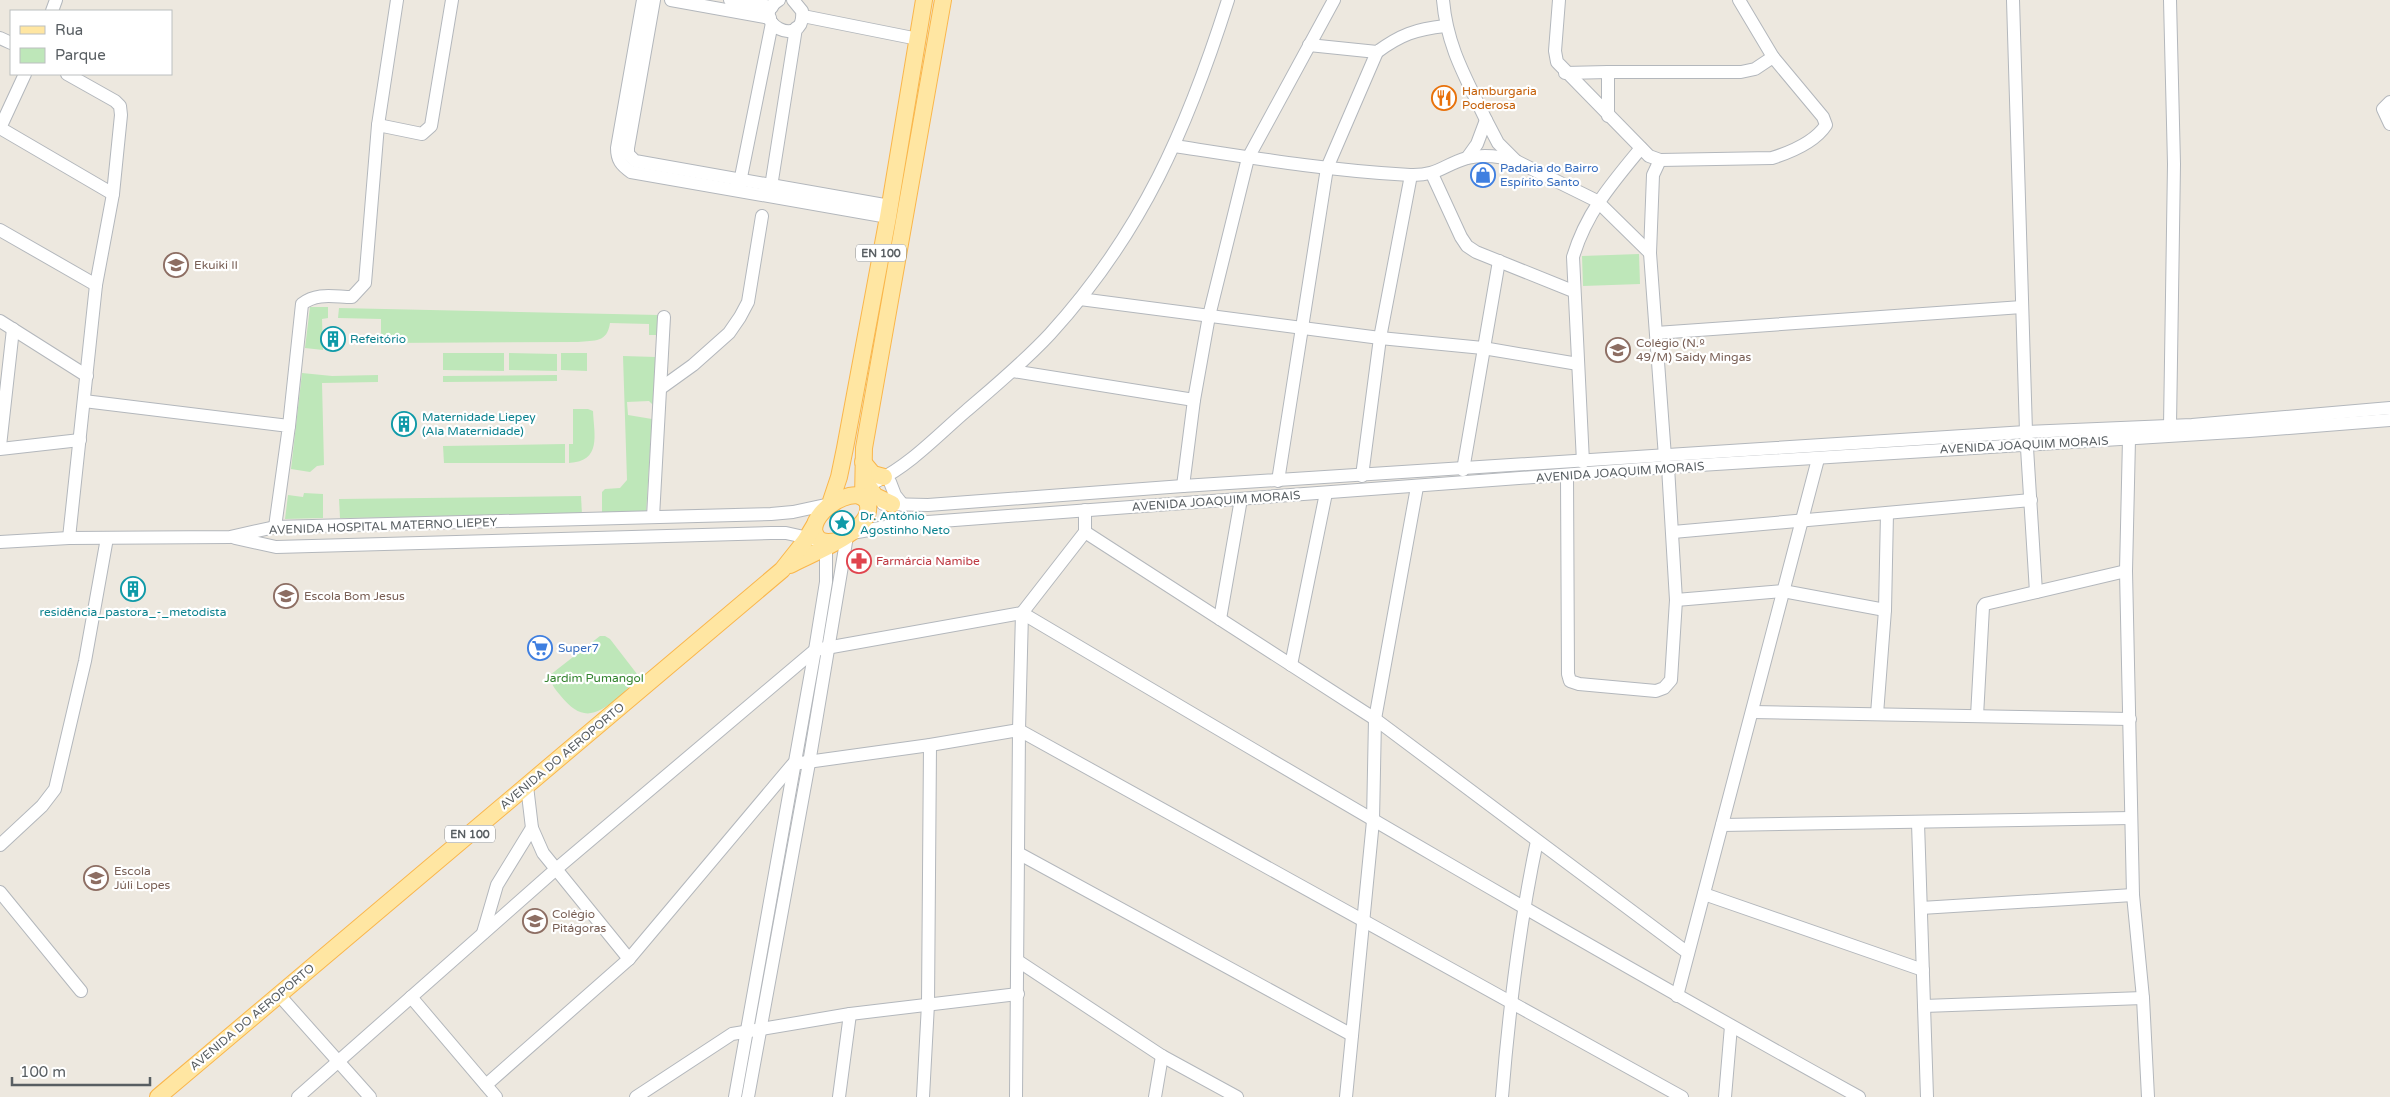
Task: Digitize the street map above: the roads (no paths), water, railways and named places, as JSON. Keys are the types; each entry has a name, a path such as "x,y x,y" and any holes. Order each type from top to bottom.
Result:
{"main road":[{"name":"EN 100","path":"830,504 839,477 845,448 889,211 924,0"},
{"name":"EN 100","path":"864,488 830,504 818,517 829,538 866,517 864,488 943,0"},
{"path":"887,479 873,474 864,488 898,505"},
{"name":"AVENIDA DO AEROPORTO","path":"158,1097 782,570 829,538"}],"street":[{"path":"275,528 289,426 302,304 309,298 319,296 352,297 365,283 378,125 397,0"},
{"path":"378,125 422,134 431,126 452,0"},
{"path":"643,0 617,148 617,158 627,162 635,161 739,185 889,211"},
{"path":"627,162 654,0"},
{"path":"671,0 774,8"},
{"path":"730,0 774,8"},
{"path":"864,488 887,479 1013,371 1049,335 1080,299 1121,244 1150,195 1175,146 1204,76 1228,0"},
{"path":"1184,486 1194,400 1210,316 1248,158 1334,0"},
{"path":"1443,0 1445,26 1453,51 1498,143 1516,161"},
{"path":"1560,0 1555,51 1557,62 1565,73 1649,156 1660,160 1772,158 1787,153 1820,134 1826,126 1823,117 1773,57 1739,0"},
{"path":"2013,0 2027,438 2036,592"},
{"path":"2170,0 2174,164 2170,426"},
{"path":"770,190 799,6 918,39"},
{"path":"739,185 774,8"},
{"path":"774,8 775,27 785,32 796,28"},
{"path":"1278,481 1327,168 1377,52 1399,36 1424,28 1445,26"},
{"path":"1309,45 1377,52"},
{"path":"1565,73 1742,72 1755,69 1773,57"},
{"path":"1608,72 1608,116"},
{"path":"25,75 0,128 112,194"},
{"path":"69,75 120,106 121,115 112,194 96,285 69,538"},
{"path":"2390,102 2383,109 2390,124"},
{"path":"1467,158 1478,144 1486,120"},
{"path":"1175,146 1327,168 1411,175 1432,174 1467,158 1492,156 1516,161 1598,201 1650,253"},
{"path":"1583,462 1573,291 1573,257 1578,240 1598,201 1641,148"},
{"path":"1567,476 1568,674 1570,681 1579,684 1656,691 1664,688 1671,680 1676,600 1673,532 1650,253 1653,175 1660,160"},
{"path":"1432,174 1461,238 1467,246 1573,291"},
{"path":"1362,476 1380,338 1411,175"},
{"path":"661,388 693,365 729,333 740,317 748,302 762,216"},
{"path":"0,230 96,285"},
{"path":"1462,470 1499,261"},
{"path":"1080,299 1380,338 1483,348 1578,364"},
{"path":"1656,333 2022,307"},
{"path":"653,517 664,317"},
{"path":"0,321 87,376"},
{"path":"14,329 0,448 80,440"},
{"path":"1013,371 1194,400"},
{"path":"84,401 289,426"},
{"name":"AVENIDA JOAQUIM MORAIS","path":"898,505 1583,462 1818,459 2027,438 2390,408"},
{"name":"AVENIDA JOAQUIM MORAIS","path":"829,538 919,523 1567,476 1667,462 2027,438 2129,439 2390,420"},
{"path":"2129,439 2126,571 2133,895 2143,998 2148,1097"},
{"path":"1677,996 1818,459"},
{"path":"887,479 898,505"},
{"path":"1346,1097 1373,821 1375,719 1417,487"},
{"path":"1291,665 1326,493"},
{"path":"1220,619 1241,499"},
{"path":"1673,532 2031,500"},
{"name":"AVENIDA HOSPITAL MATERNO LIEPEY","path":"230,537 275,528 779,514 830,504"},
{"path":"1016,1097 1019,730 1022,613 1085,532 1086,510"},
{"path":"1877,714 1885,610 1887,513"},
{"path":"590,519 590,538"},
{"path":"1085,532 1375,719 1688,954"},
{"name":"AVENIDA HOSPITAL MATERNO LIEPEY","path":"230,537 276,546 771,533 829,538"},
{"path":"0,542 69,538 230,537"},
{"path":"0,845 42,806 56,789 85,661 107,538"},
{"path":"735,1097 794,764 822,649 829,538"},
{"path":"748,1097 809,763 822,649 829,538"},
{"path":"1977,716 1982,608 1985,604 2126,571"},
{"path":"1676,600 1783,591 1885,610"},
{"path":"298,1097 555,870 822,649 1022,613 1373,821 1677,996 1859,1097"},
{"path":"1752,712 2130,718"},
{"path":"486,1085 630,958 794,764 930,746 1019,730 1682,1097"},
{"path":"923,1097 928,1004 930,746"},
{"path":"527,786 532,828 543,853 555,870 630,958"},
{"path":"1722,825 2131,818"},
{"path":"1918,823 1927,1097"},
{"path":"483,933 496,885 532,828"},
{"path":"1502,1097 1510,1003 1523,907 1537,841"},
{"path":"1018,853 1352,1035"},
{"path":"0,892 81,991"},
{"path":"1704,894 1923,970"},
{"path":"1921,908 2133,895"},
{"path":"1018,961 1162,1056 1237,1097"},
{"path":"636,1097 732,1034 850,1014 1018,994"},
{"path":"279,995 370,1097"},
{"path":"411,997 496,1097"},
{"path":"1924,1006 2143,998"},
{"path":"839,1097 850,1014"},
{"path":"1725,1097 1731,1026"},
{"path":"1155,1097 1162,1056"}],"place":[{"name":"Hamburgaria Poderosa","path":"1444,98"},
{"name":"Padaria do Bairro Espírito Santo","path":"1483,175"},
{"name":"Ekuiki II","path":"176,265"},
{"name":"Refeitório","path":"333,339"},
{"name":"Colégio (N.º 49/M) Saidy Mingas","path":"1618,350"},
{"name":"Maternidade Liepey (Ala Maternidade)","path":"404,424"},
{"name":"Dr. António Agostinho Neto","path":"842,523"},
{"name":"Farmárcia Namibe","path":"859,561"},
{"name":"residência_pastora_-_metodista","path":"133,589"},
{"name":"Escola Bom Jesus","path":"286,596"},
{"name":"Super7","path":"540,648"},
{"name":"Escola Júli Lopes","path":"96,878"},
{"name":"Colégio Pitágoras","path":"535,921"}],"park label":[{"name":"Jardim Pumangol","path":"594,678"}]}
